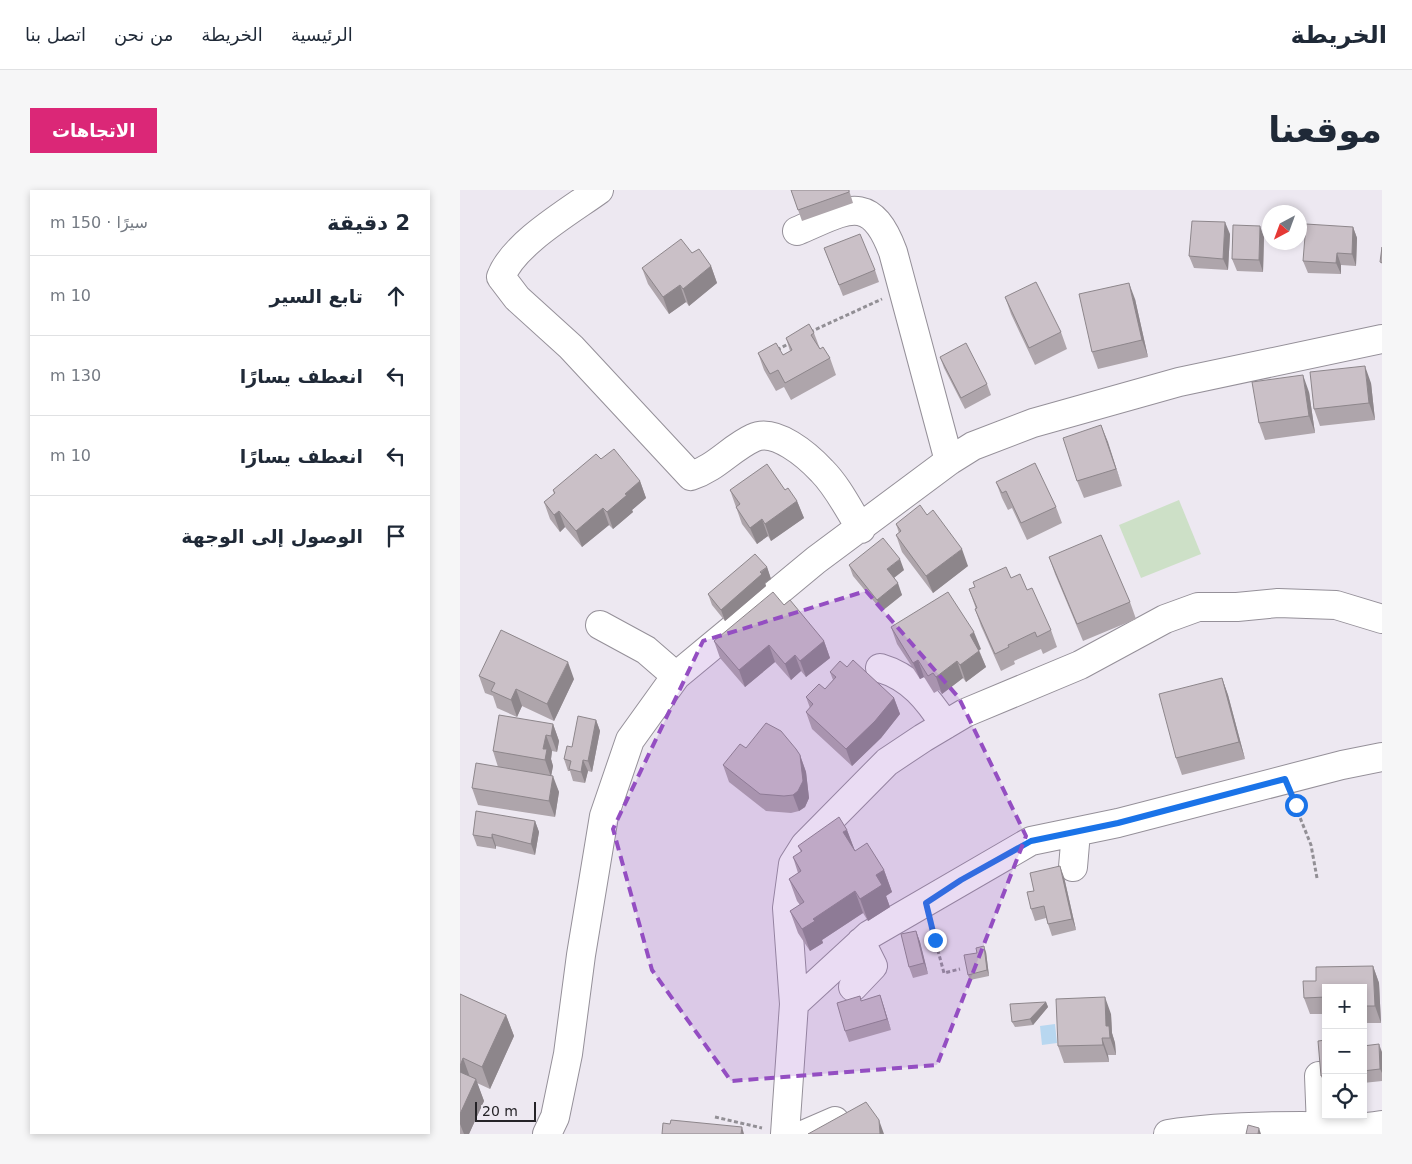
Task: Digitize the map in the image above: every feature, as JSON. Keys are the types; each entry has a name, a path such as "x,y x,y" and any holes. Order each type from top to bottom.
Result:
{"street":[{"path":"599,190 533,239 506,265 501,277 517,298 571,347 691,476 706,471 754,438 766,434 782,439 822,471 861,528"},
{"path":"797,231 853,209 872,214 877,220 888,238 949,461"},
{"path":"546,1134 555,1116 568,1054 581,955 604,816 630,740 676,676 816,560 949,461 973,446 1033,422 1180,382 1382,339"},
{"path":"785,1134 794,1004 787,908 793,864 805,845 887,762 965,713 1080,665 1165,619 1198,607 1237,607 1278,603 1336,605 1382,619"},
{"path":"600,625 646,650 676,676"},
{"path":"880,668 897,672 909,681 929,701 945,725"},
{"path":"794,1004 860,942 899,916 926,903 961,880 1031,841 1118,823 1285,779 1382,757"},
{"path":"1073,867 1076,832"},
{"path":"853,987 873,966 860,942"},
{"path":"1319,1076 1321,1127"},
{"path":"805,1134 835,1121"},
{"path":"1168,1134 1202,1128 1244,1126 1361,1127 1382,1125"}],"path":[{"path":"803,336 828,322 903,291"},
{"path":"777,350 794,340"},
{"path":"1285,779 1311,845 1317,878"},
{"path":"926,903 944,973 960,969"},
{"path":"715,1118 785,1134"}],"highlighted area":[{"path":"866,591 959,698 1026,836 937,1065 731,1081 652,970 613,829 703,641"}],"green space":[{"path":"1179,500 1201,554 1141,578 1119,525"}],"water":[{"path":"1055,1024 1057,1043 1042,1045 1040,1026"}],"building":[{"path":"791,190 849,190 849,192 798,210"},
{"path":"1192,221 1225,222 1223,259 1189,256"},
{"path":"1307,224 1353,227 1352,254 1337,253 1336,263 1303,261 1304,250 1307,250"},
{"path":"1233,225 1260,226 1259,260 1232,259"},
{"path":"860,234 875,270 839,285 824,248"},
{"path":"681,239 692,253 699,249 711,266 683,289 680,285 663,297 642,268"},
{"path":"1382,247 1382,263 1380,262"},
{"path":"1036,282 1061,332 1029,348 1005,297"},
{"path":"1129,283 1142,340 1092,352 1079,294"},
{"path":"809,324 814,333 811,335 820,349 823,347 830,358 785,383 778,370 770,374 758,353 776,343 783,355 792,350 786,338"},
{"path":"966,343 987,384 961,398 940,357"},
{"path":"1365,366 1369,403 1314,409 1310,372"},
{"path":"1303,375 1309,416 1259,423 1252,382"},
{"path":"1101,425 1116,469 1077,481 1063,438"},
{"path":"614,449 640,481 607,512 603,508 576,531 559,511 554,515 544,502 555,493 553,490 596,454 601,459"},
{"path":"1035,463 1056,507 1021,523 1006,491 1002,493 996,482"},
{"path":"767,464 785,490 788,488 797,501 765,524 762,519 750,528 736,507 740,504 730,490"},
{"path":"920,505 927,515 933,510 962,549 926,576 896,535 901,531 896,524"},
{"path":"1101,535 1130,602 1077,624 1049,557"},
{"path":"883,538 900,559 887,569 898,583 877,600 849,565"},
{"path":"755,554 767,567 760,572 762,574 721,610 708,594"},
{"path":"1006,567 1011,578 1020,574 1027,590 1032,588 1051,630 1037,637 1035,632 1008,645 1009,647 995,654 975,609 977,608 969,589 975,587 973,582"},
{"path":"773,592 784,605 790,600 824,641 800,661 795,655 785,664 769,645 739,670 714,641"},
{"path":"948,592 974,632 970,635 979,651 960,665 957,661 936,677 933,673 928,676 918,660 913,663 891,627"},
{"path":"501,630 568,662 547,704 516,689 511,700 491,691 495,683 479,676"},
{"path":"853,660 894,698 875,721 846,749 806,712 813,704 806,697 819,684 825,689 836,677 830,672 840,661 847,667"},
{"path":"1222,678 1239,742 1176,758 1159,694"},
{"path":"499,715 553,724 551,736 546,735 543,749 547,749 545,760 493,751"},
{"path":"578,716 596,720 588,761 583,760 581,772 569,769 571,761 564,759 567,746 572,747"},
{"path":"766,723 781,731 800,755 803,781 798,791 793,795 760,794 723,765 740,744 746,748"},
{"path":"476,763 553,776 549,801 472,788"},
{"path":"476,811 535,821 531,844 492,834 492,838 473,835"},
{"path":"839,817 847,830 843,832 855,851 867,843 884,870 876,875 882,885 860,899 855,891 813,919 815,921 802,929 790,911 804,902 789,879 801,871 793,857 802,851 798,846"},
{"path":"1060,866 1072,919 1048,924 1044,906 1031,909 1027,892 1034,891 1030,873"},
{"path":"916,931 924,963 909,967 901,934"},
{"path":"984,946 987,970 968,975 964,955 977,953 976,948"},
{"path":"1373,966 1375,1006 1367,1006 1367,984 1322,984 1322,997 1304,998 1303,981 1316,981 1316,967"},
{"path":"460,994 506,1015 482,1067 463,1058 460,1066"},
{"path":"880,995 887,1019 845,1031 837,1003 860,996 861,1001"},
{"path":"1105,997 1106,1026 1109,1026 1110,1038 1102,1038 1103,1045 1058,1046 1056,999"},
{"path":"1046,1002 1030,1019 1012,1022 1010,1004"},
{"path":"1322,1040 1321,1076 1318,1041"},
{"path":"1379,1044 1380,1069 1367,1071 1367,1046"},
{"path":"460,1072 476,1079 460,1114"},
{"path":"866,1102 879,1120 880,1134 808,1134"},
{"path":"671,1120 742,1127 741,1134 662,1134 663,1123 670,1124"},
{"path":"1248,1125 1259,1128 1258,1134 1246,1134"}],"route":[{"path":"935,940 926,903 961,880 1031,841 1118,823 1285,779 1296,805"}]}
